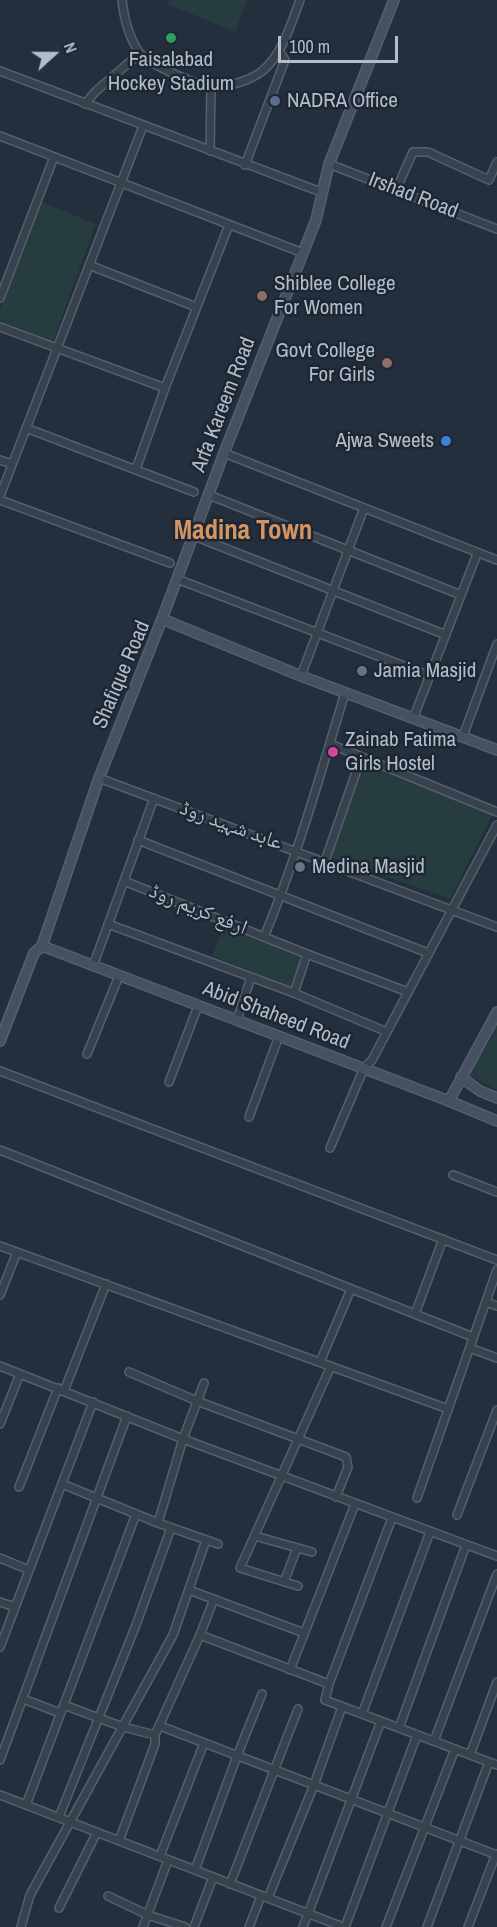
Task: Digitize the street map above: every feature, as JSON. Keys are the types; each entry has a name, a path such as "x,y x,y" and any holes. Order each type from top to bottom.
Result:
{"street":[{"path":"122,0 124,21 139,54 163,69 211,87 237,83 261,72 279,51 300,0"},
{"name":"Arfa Kareem Road","path":"162,620 224,453 316,220 329,164 394,0"},
{"path":"245,165 285,60 279,51"},
{"path":"84,104 139,54"},
{"path":"0,71 321,192"},
{"path":"210,152 211,87"},
{"path":"142,126 0,498 170,563"},
{"path":"0,136 303,253"},
{"path":"396,190 413,152 428,152 489,180 497,162"},
{"path":"0,298 54,157"},
{"name":"Irshad Road","path":"329,164 497,229"},
{"path":"135,469 229,225"},
{"path":"89,265 196,307"},
{"path":"0,327 165,388"},
{"path":"26,428 194,492"},
{"path":"224,453 497,560"},
{"path":"0,460 12,464"},
{"path":"209,495 461,595"},
{"path":"301,676 364,508"},
{"path":"194,537 446,635"},
{"path":"413,719 477,554"},
{"path":"177,579 430,676"},
{"name":"Shafique Road","path":"0,1041 2,1027 34,953 42,946 99,778 162,620 301,676 497,750"},
{"path":"463,736 497,644"},
{"name":"ارفع کریم روڈ","path":"154,798 124,881 264,937 297,850 345,693"},
{"path":"330,744 497,812"},
{"path":"325,861 361,758"},
{"name":"عابد شہید روڈ","path":"99,778 297,850 497,927"},
{"path":"330,1148 364,1068 372,1060 497,825"},
{"path":"138,840 428,953"},
{"path":"93,966 124,881"},
{"path":"108,924 294,993 387,1032"},
{"path":"264,937 408,992"},
{"name":"Abid Shaheed Road","path":"42,946 496,1117"},
{"path":"294,993 307,954"},
{"path":"87,1054 118,976"},
{"path":"237,1020 251,977"},
{"path":"169,1082 198,1006"},
{"path":"449,1101 497,1012"},
{"path":"249,1117 279,1036"},
{"path":"0,1071 497,1260"},
{"path":"461,1077 480,1091 497,1098"},
{"path":"0,1150 473,1337"},
{"path":"453,1175 497,1192"},
{"path":"415,1314 443,1239"},
{"path":"0,1246 448,1409"},
{"path":"0,1295 17,1252"},
{"path":"417,1498 497,1270"},
{"path":"19,1487 106,1284"},
{"path":"320,1362 351,1289"},
{"path":"486,1302 497,1306"},
{"path":"470,1348 497,1358"},
{"path":"0,1366 183,1439 496,1556 497,1547"},
{"path":"298,1586 240,1568 331,1366"},
{"path":"129,1372 197,1401 346,1457 348,1467 336,1497"},
{"path":"0,1424 20,1374"},
{"path":"158,1523 183,1439 204,1383"},
{"path":"0,1647 93,1402"},
{"path":"457,1515 497,1410"},
{"path":"0,1760 127,1416"},
{"path":"62,1484 218,1545"},
{"path":"290,1670 355,1504"},
{"path":"26,1805 136,1514"},
{"path":"392,1518 325,1700 497,1765"},
{"path":"58,1817 136,1625 171,1528"},
{"path":"362,1714 430,1532"},
{"path":"255,1536 312,1552"},
{"path":"21,1927 30,1895 173,1635 206,1540"},
{"path":"399,1728 466,1545"},
{"path":"284,1582 297,1548"},
{"path":"0,1558 29,1570"},
{"path":"434,1741 497,1574"},
{"path":"189,1590 303,1634"},
{"path":"119,1841 156,1744 155,1735 214,1599"},
{"path":"0,1602 15,1607"},
{"path":"200,1635 329,1684"},
{"path":"470,1755 497,1682"},
{"path":"195,1870 262,1694"},
{"path":"23,1699 60,1713"},
{"path":"64,1705 123,1727 155,1735"},
{"path":"249,1927 265,1897 314,1785 342,1707"},
{"path":"230,1884 276,1771 298,1709"},
{"path":"303,1927 381,1721"},
{"path":"160,1726 497,1854 468,1927"},
{"path":"0,1795 344,1927 417,1735"},
{"path":"160,1856 204,1743"},
{"path":"386,1927 455,1749"},
{"path":"427,1927 489,1762"},
{"path":"59,1908 97,1832"},
{"path":"143,1927 168,1860"},
{"path":"194,1927 213,1877"},
{"path":"108,1896 148,1915 185,1927"}],"green space":[{"path":"170,0 247,0 235,32 168,4"},
{"path":"42,202 96,224 53,341 0,321 0,309"},
{"path":"364,761 493,814 450,899 331,857"},
{"path":"224,927 302,957 291,988 212,956"},
{"path":"497,1024 497,1090 469,1075"}],"place":[{"name":"Faisalabad Hockey Stadium","path":"171,38"},
{"name":"NADRA Office","path":"275,101"},
{"name":"Shiblee College For Women","path":"262,296"},
{"name":"Govt College For Girls","path":"387,363"},
{"name":"Ajwa Sweets","path":"446,441"},
{"name":"Jamia Masjid","path":"362,671"},
{"name":"Zainab Fatima Girls Hostel","path":"333,752"},
{"name":"Medina Masjid","path":"300,867"}],"district":[{"name":"Madina Town","path":"243,532"}]}
